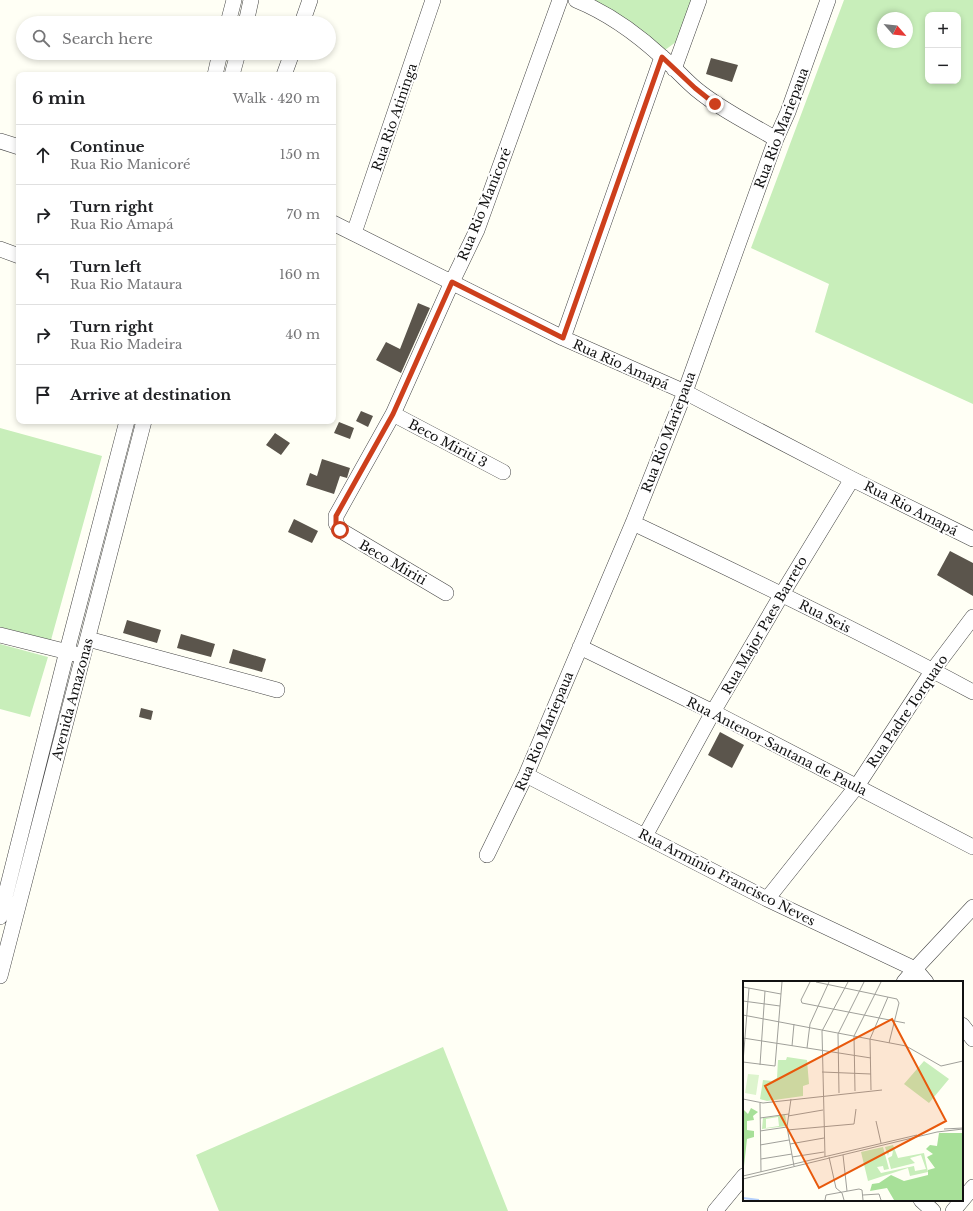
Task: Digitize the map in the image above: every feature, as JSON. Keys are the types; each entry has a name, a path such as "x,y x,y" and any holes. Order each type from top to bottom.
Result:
{"street":[{"path":"230,16 234,0"},
{"path":"248,16 251,0"},
{"path":"304,16 310,0"},
{"name":"Rua Rio Atininga","path":"354,233 433,0"},
{"name":"Rua Rio Manicoré","path":"340,530 336,524 336,516 393,414 477,230 560,0"},
{"path":"674,69 699,0"},
{"name":"Rua Rio Mariepaua","path":"487,856 526,775 633,523 685,392 776,139 788,112 828,0"},
{"path":"583,1 636,35 715,104 776,139"},
{"path":"563,338 662,57"},
{"path":"216,72 218,60"},
{"path":"233,72 236,60"},
{"path":"285,72 289,60"},
{"path":"0,141 16,146"},
{"name":"Rua Rio Amapá","path":"336,224 563,338 685,392 852,479 973,539"},
{"path":"0,249 16,255"},
{"name":"Beco Miriti 3","path":"393,414 503,472"},
{"name":"Avenida Amazonas","path":"0,917 126,424"},
{"name":"Avenida Amazonas","path":"0,976 143,424"},
{"name":"Rua Major Paes Barreto","path":"645,836 713,712 852,479"},
{"name":"Rua Seis","path":"633,523 782,594 933,670 973,692"},
{"name":"Beco Miriti","path":"340,530 446,593"},
{"name":"Rua Padre Torquato","path":"767,899 857,786 933,670 973,617"},
{"path":"0,635 83,655"},
{"path":"88,639 277,690"},
{"name":"Rua Antenor Santana de Paula","path":"580,647 713,712 973,847"},
{"name":"Rua Armínio Francisco Neves","path":"526,775 767,899 915,969 925,981"},
{"path":"905,981 973,907"},
{"path":"963,1026 973,1038"},
{"path":"715,1211 743,1177"},
{"path":"963,1200 973,1187"},
{"path":"921,1201 933,1211"},
{"path":"954,1211 962,1201"}],"green space":[{"path":"596,0 694,0 680,39 665,50 594,6"},
{"path":"844,0 973,0 973,404 815,332 829,284 751,248"},
{"path":"0,428 102,456 51,640 0,627"},
{"path":"0,644 48,657 30,717 0,709"},
{"path":"443,1047 508,1211 219,1211 196,1155"}],"building":[{"path":"711,58 738,65 732,82 706,74"},
{"path":"418,303 430,308 401,373 376,360 386,342 400,349"},
{"path":"361,411 373,416 368,427 356,421"},
{"path":"339,422 354,428 350,439 334,433"},
{"path":"275,433 290,443 281,455 266,445"},
{"path":"322,459 350,468 347,478 340,476 334,494 306,485 310,473 317,476"},
{"path":"294,519 318,531 312,543 288,532"},
{"path":"950,551 973,563 973,596 937,575"},
{"path":"127,620 161,630 157,643 123,633"},
{"path":"181,634 215,644 211,657 177,648"},
{"path":"233,649 266,659 262,672 229,663"},
{"path":"141,708 153,711 151,720 139,717"},
{"path":"720,732 744,745 732,768 708,755"}],"route":[{"path":"340,530 336,524 336,516 393,414 452,282 563,338 662,57 695,88 715,104"}]}
